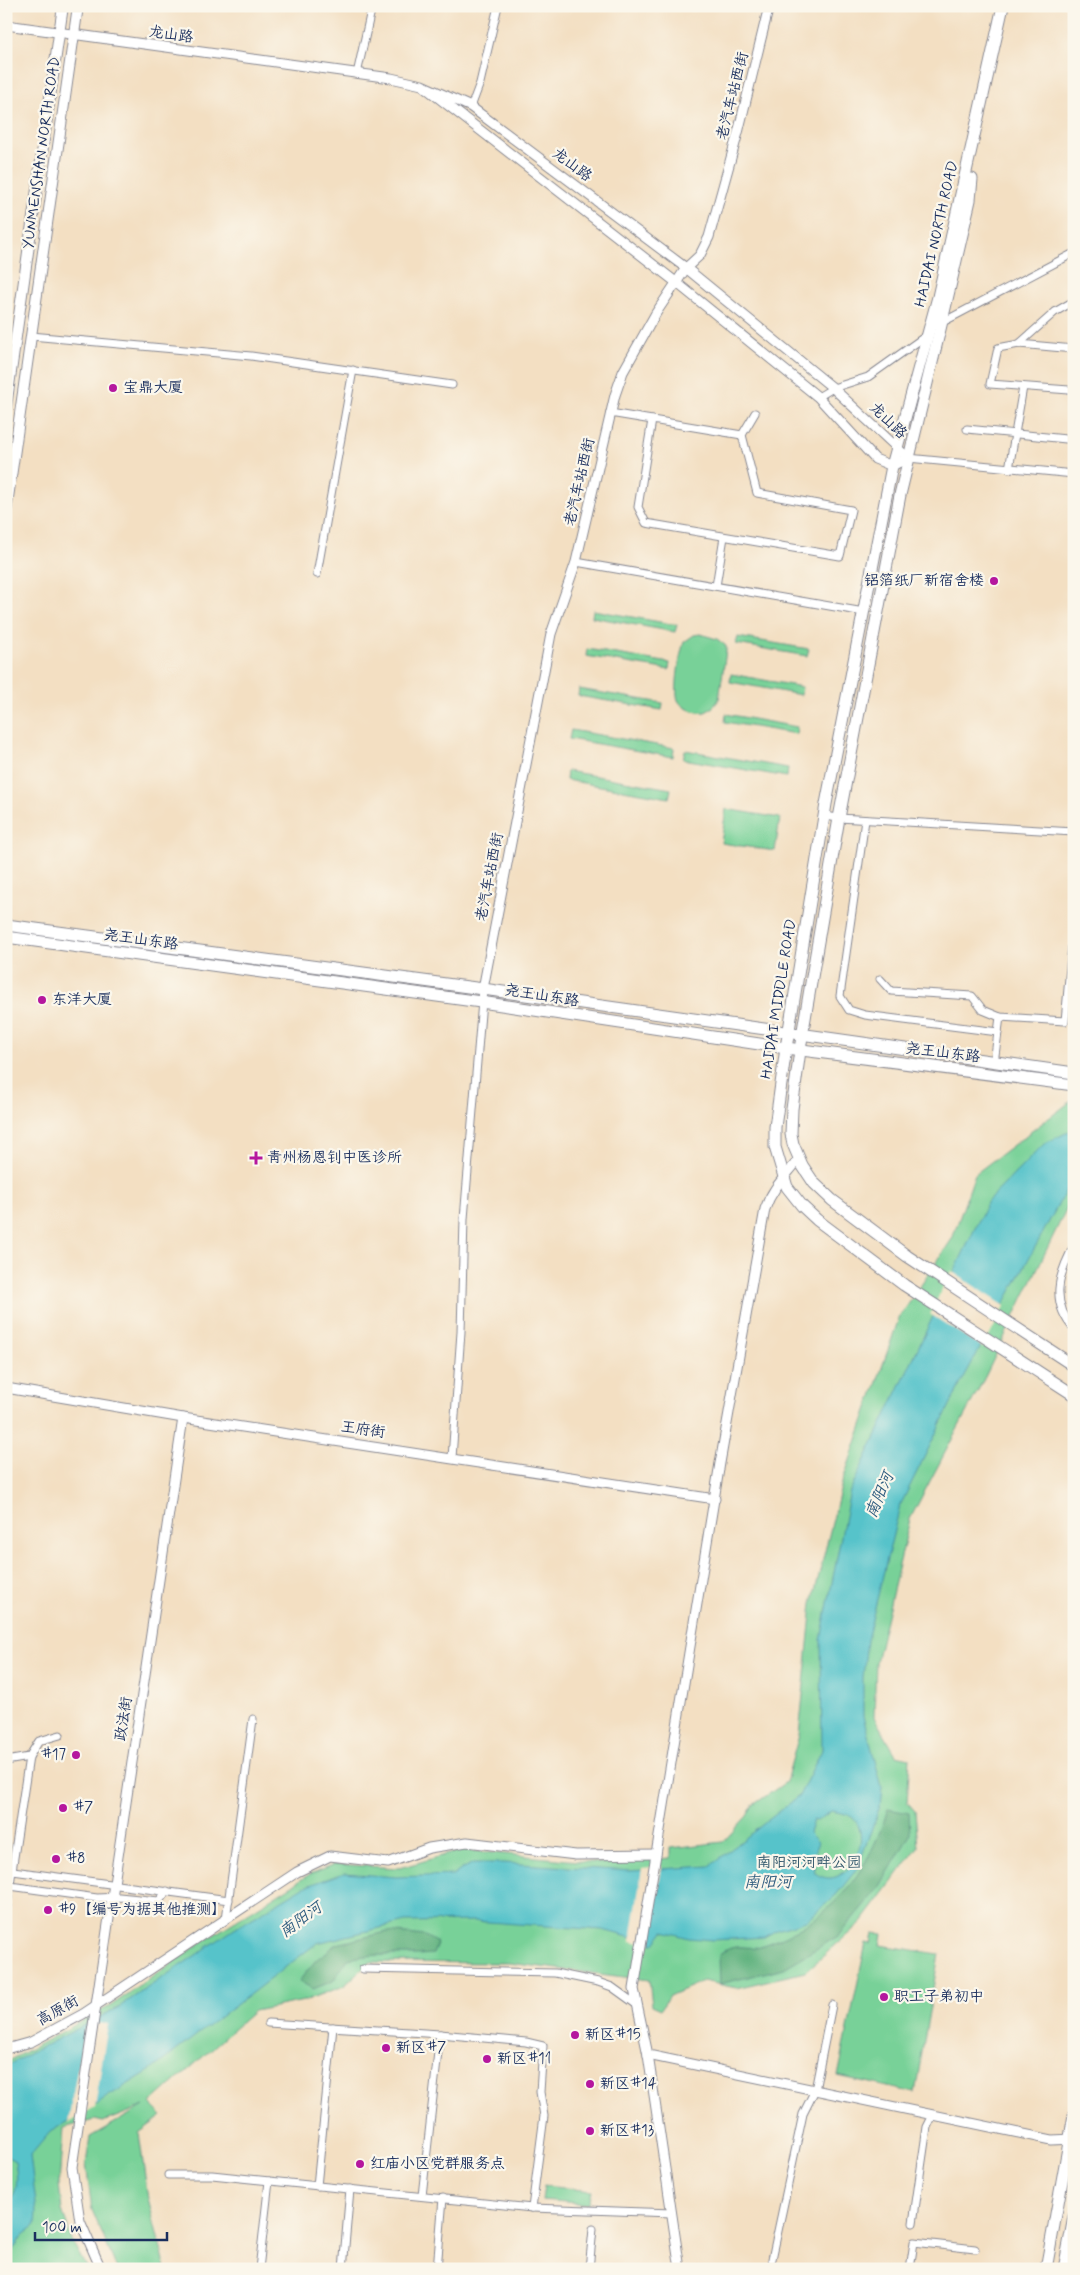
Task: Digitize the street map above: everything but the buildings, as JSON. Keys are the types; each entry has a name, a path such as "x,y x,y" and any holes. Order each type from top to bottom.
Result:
{"main road":[{"name":"YUNMENSHAN NORTH ROAD","path":"6,407 63,6"},
{"name":"YUNMENSHAN NORTH ROAD","path":"6,512 78,6"},
{"name":"HAIDAI NORTH ROAD","path":"892,466 938,297 960,197 965,185 1003,6"},
{"name":"HAIDAI NORTH ROAD","path":"908,458 970,200 970,186 1007,6"},
{"name":"HAIDAI MIDDLE ROAD","path":"908,458 839,818 802,1036 791,1124 793,1144 799,1159 814,1183 832,1200 907,1256 1074,1366"},
{"name":"HAIDAI MIDDLE ROAD","path":"892,466 824,816 788,1033 775,1147 782,1177 792,1195 818,1220 904,1285 1074,1395"},
{"name":"尧王山东路","path":"6,925 483,989 802,1036 1074,1073"},
{"name":"尧王山东路","path":"6,937 480,1002 800,1050 1074,1085"},
{"path":"1046,2269 1072,2139 1074,2115"},
{"path":"1064,2269 1074,2217"}],"street":[{"path":"357,74 372,6"},
{"path":"471,107 480,83 498,6"},
{"name":"老汽车站西街","path":"483,989 551,634 576,562 610,413 622,372 656,313 686,268 700,255 709,237 737,138 769,6"},
{"name":"龙山路","path":"6,26 357,74 422,85 471,107 686,268 834,388 908,458 892,466 875,459 818,397 677,283 422,85"},
{"path":"818,397 834,388 868,377 942,322 1074,253"},
{"path":"1018,344 1055,312 1074,300"},
{"path":"31,336 251,356 452,385"},
{"path":"1069,390 990,384 998,348 1018,344 1074,349"},
{"path":"317,574 353,370"},
{"path":"1009,469 1023,387"},
{"path":"610,413 742,435"},
{"path":"652,420 638,508 646,524 840,556 851,510 757,493 742,435 755,413"},
{"path":"967,429 1066,440"},
{"path":"908,458 1074,474"},
{"path":"716,586 724,537"},
{"path":"576,562 864,612"},
{"path":"824,816 1074,832"},
{"path":"865,820 840,996 848,1010 865,1016 998,1032"},
{"path":"880,979 891,991 972,996 983,1010 1000,1017 1065,1021 1074,923"},
{"path":"452,1458 461,1332 464,1219 480,1026 480,1002 483,989"},
{"path":"998,1063 1000,1017"},
{"path":"680,2269 648,2055 634,1989 765,1209 772,1192 782,1177 799,1159"},
{"path":"1074,1246 1063,1265 1058,1296 1064,1317 1074,1329"},
{"name":"王府街","path":"6,1388 183,1418 715,1499"},
{"name":"政法街","path":"100,2269 80,2221 75,2198 72,2167 110,1899 183,1418"},
{"path":"226,1919 253,1719"},
{"path":"6,1911 29,1757 39,1741 60,1735"},
{"path":"6,1761 29,1757"},
{"name":"高原街","path":"6,2049 31,2042 95,2006 298,1872 330,1856 388,1863 429,1848 466,1842 576,1855 655,1858"},
{"path":"13,1871 229,1900"},
{"path":"10,1886 110,1899 119,1897 159,1902 167,1891"},
{"path":"363,1970 555,1973 598,1982 612,1987 637,2005"},
{"path":"772,2259 803,2114 815,2090 832,2005"},
{"path":"268,2023 440,2034 526,2042 543,2046 540,2092 544,2116 532,2208"},
{"path":"317,2186 333,2027"},
{"path":"422,2196 440,2034"},
{"path":"648,2055 1052,2140 1072,2139"},
{"path":"912,2223 927,2127 933,2115"},
{"path":"168,2175 212,2175 269,2180 532,2208 672,2212"},
{"path":"259,2269 269,2180"},
{"path":"343,2269 350,2189"},
{"path":"437,2269 443,2198"},
{"path":"589,2269 594,2229"},
{"path":"910,2269 914,2242 975,2249"}],"green space":[{"path":"593,610 677,625 675,632 592,617"},
{"path":"700,634 717,639 726,646 719,699 715,705 705,712 690,710 682,706 677,695 679,662 684,642 694,635"},
{"path":"738,637 809,649 807,656 736,644"},
{"path":"587,649 670,663 669,670 586,656"},
{"path":"731,674 802,687 801,695 730,682"},
{"path":"579,689 663,703 662,710 578,696"},
{"path":"726,714 797,727 796,734 725,722"},
{"path":"571,730 674,748 673,757 569,739"},
{"path":"685,750 788,768 787,777 683,759"},
{"path":"567,771 671,789 669,798 566,780"},
{"path":"726,809 780,818 775,851 721,843"},
{"name":"南阳河河畔公园","path":"1074,1099 1074,1193 986,1375 910,1519 876,1662 874,1717 896,1755 910,1758 907,1802 915,1811 918,1847 862,1922 805,1972 736,1988 703,1981 669,1996 661,2009 652,2005 649,1980 509,1963 370,1962 344,1986 304,2001 254,2011 150,2104 162,2116 139,2133 148,2199 166,2269 117,2269 92,2210 86,2164 90,2137 144,2106 103,2122 95,2120 63,2128 59,2184 62,2210 72,2241 87,2269 6,2269 6,2062 112,2005 202,1942 310,1874 335,1864 399,1868 463,1850 600,1863 671,1858 671,1848 723,1842 747,1816 753,1805 786,1782 799,1735 812,1603 842,1483 899,1318 952,1239 975,1174"},
{"path":"888,1809 909,1813 910,1835 880,1886 838,1936 784,1968 720,1984 719,1954 737,1947 757,1947 787,1935 826,1910 843,1894 869,1855"},
{"path":"387,1932 425,1936 437,1943 433,1954 380,1955 348,1959 333,1981 313,1989 299,1981 316,1960 337,1944"},
{"path":"873,1933 882,1934 880,1945 939,1954 915,2093 838,2076 866,1943 871,1944"},
{"path":"544,2186 592,2191 589,2204 542,2200"}],"water":[{"name":"南阳河","path":"1074,1129 1074,1180 1070,1183 962,1381 900,1506 867,1640 863,1677 863,1716 882,1787 880,1806 857,1869 836,1895 806,1921 777,1930 764,1937 713,1940 689,1938 664,1931 654,1944 603,1930 474,1921 405,1922 317,1943 151,2070 50,2132 30,2156 37,2212 36,2225 22,2236 13,2250 6,2253 6,2203 14,2195 17,2178 15,2161 6,2156 6,2066 119,2007 236,1928 304,1887 344,1873 396,1877 454,1875 474,1863 504,1863 630,1871 710,1866 799,1796 822,1750 821,1639 850,1491 988,1201 1044,1144","holes":["831,1811 851,1816 859,1827 861,1839 854,1862 846,1871 837,1877 826,1878 815,1873 813,1855 818,1842 809,1833 813,1820 817,1821"]}],"pier":[{"path":"951,1271 1005,1306 983,1348 930,1314"},
{"path":"662,1866 650,1945 631,1941 642,1868"},
{"path":"93,2023 108,2024 95,2107 68,2123 84,2030"}],"place":[{"name":"宝鼎大厦","path":"113,388"},
{"name":"铝箔纸厂新宿舍楼","path":"994,581"},
{"name":"东洋大厦","path":"42,1000"},
{"name":"青州杨恩钊中医诊所","path":"256,1158"},
{"name":"#17","path":"76,1755"},
{"name":"#7","path":"63,1808"},
{"name":"#8","path":"56,1859"},
{"name":"#9【编号为据其他推测】","path":"48,1910"},
{"name":"职工子弟初中","path":"884,1997"},
{"name":"新区#15","path":"575,2035"},
{"name":"新区#7","path":"386,2048"},
{"name":"新区#11","path":"487,2059"},
{"name":"新区#14","path":"590,2084"},
{"name":"新区#13","path":"590,2131"},
{"name":"红庙小区党群服务点","path":"360,2164"}]}
